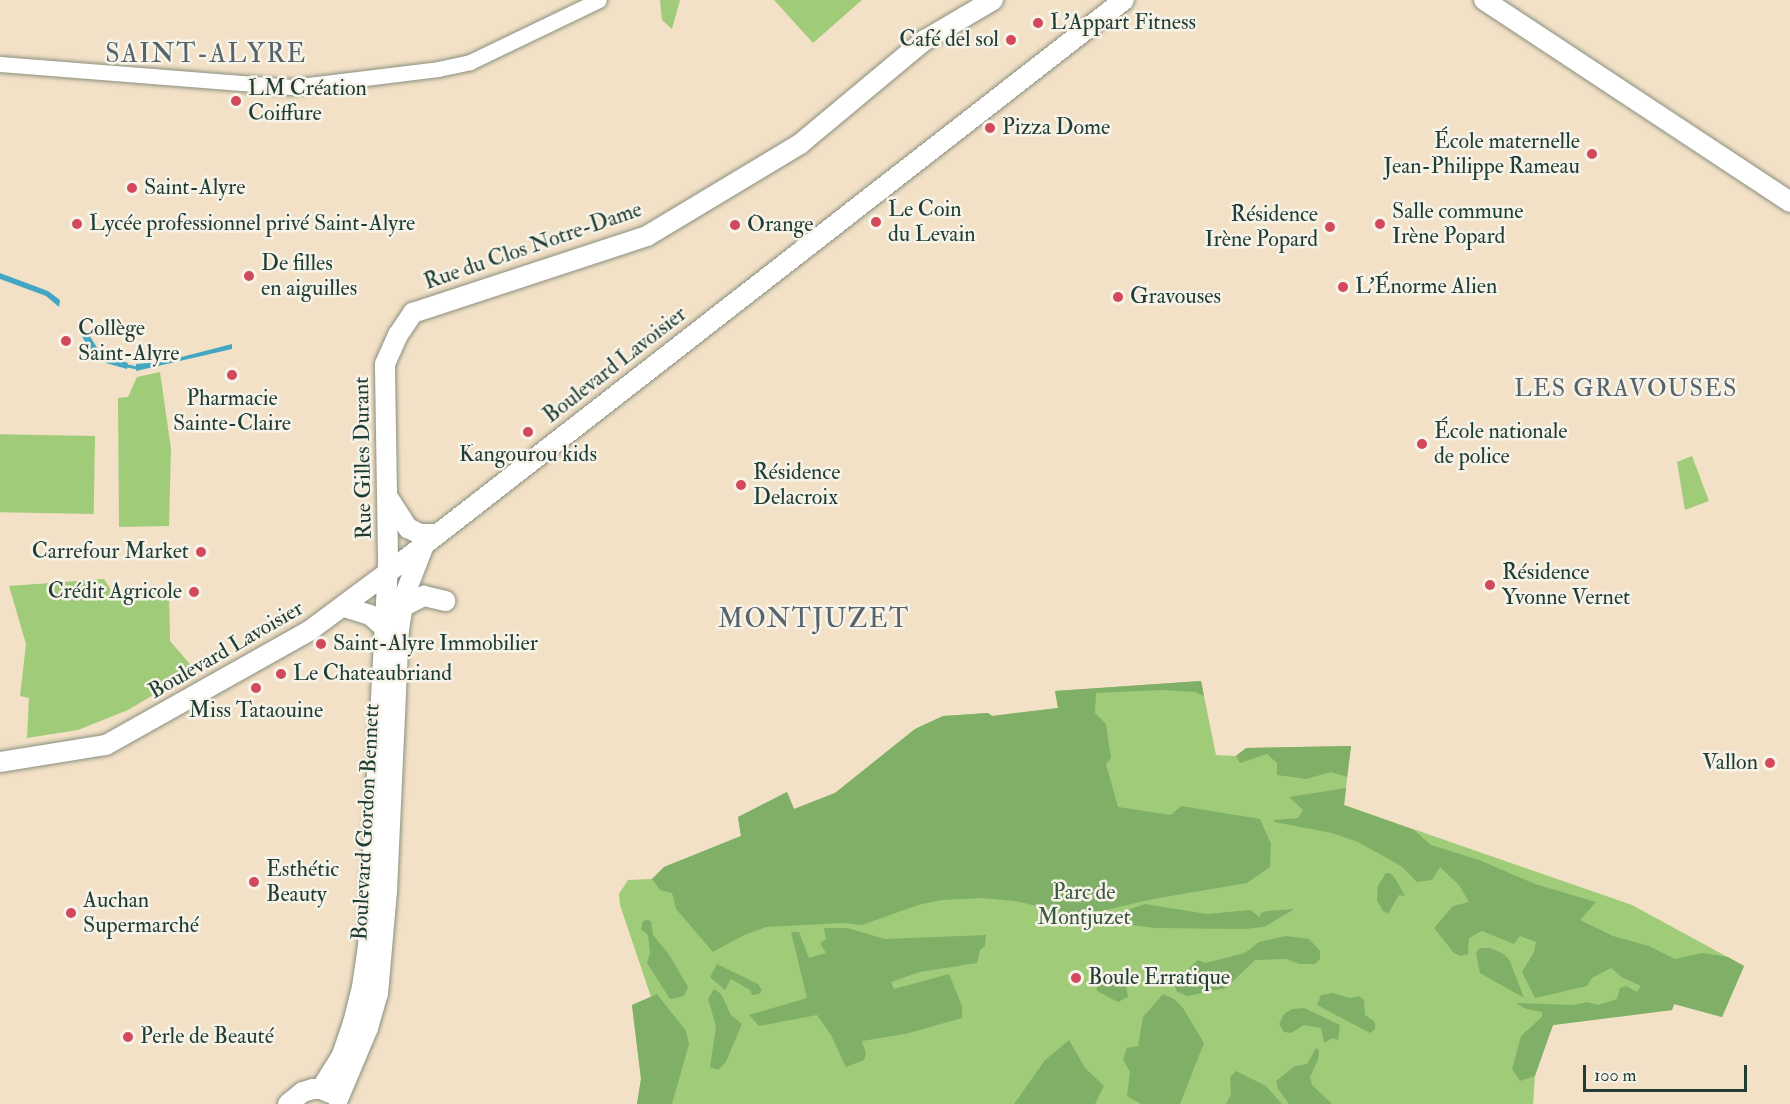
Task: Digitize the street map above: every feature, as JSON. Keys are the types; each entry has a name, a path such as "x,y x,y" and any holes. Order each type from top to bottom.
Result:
{"main road":[{"name":"Rue du Clos Notre-Dame","path":"413,313 647,236 801,144 925,40 993,0"},
{"name":"Boulevard Lavoisier","path":"0,762 46,756 92,745 106,745 292,642 344,607 1124,0"},
{"path":"1484,0 1790,202"},
{"name":"Rue Gilles Durant","path":"388,573 385,364 398,335 413,313"},
{"path":"388,498 408,528 431,540"},
{"name":"Boulevard Gordon Bennett","path":"339,1102 368,1028 378,994 387,891 402,607 431,540"},
{"name":"Boulevard Gordon Bennett","path":"321,1089 342,1055 362,987 365,966 372,890 388,573"},
{"path":"402,607 424,596 445,601"},
{"path":"344,607 370,615 385,628"},
{"path":"288,1104 303,1092 321,1089 339,1102"}],"street":[{"path":"0,64 292,87 438,69 470,62 599,0"}],"green space":[{"path":"660,0 680,0 672,29 662,20"},
{"path":"774,0 862,0 813,43"},
{"path":"160,372 171,449 169,526 119,527 118,398 128,397 137,377"},
{"path":"0,434 95,436 94,514 0,512"},
{"path":"1692,456 1709,501 1685,510 1677,462"},
{"path":"104,579 111,590 169,589 170,641 195,670 128,710 78,730 27,738 29,698 20,696 26,644 9,586"},
{"name":"Parc de Montjuzet","path":"1201,681 1216,755 1236,756 1246,748 1351,746 1344,805 1632,905 1744,966 1722,1017 1674,1004 1672,1010 1553,1025 1535,1073 1533,1104 637,1104 641,1079 632,1005 651,997 620,905 619,894 628,880 652,879 664,867 741,836 738,817 787,792 794,809 835,793 915,729 943,716 988,713 992,716 1058,708 1055,691"},
{"path":"1201,681 1204,696 1195,692 1162,690 1096,693 1095,713 1106,724 1111,758 1106,764 1118,807 1171,815 1181,806 1260,819 1271,844 1270,867 1247,883 1153,899 1081,916 1015,901 981,898 942,900 918,905 862,925 843,923 766,927 744,935 713,952 676,909 672,893 660,890 652,879 664,867 741,836 738,817 787,792 794,809 835,793 915,729 943,716 988,713 992,716 1058,708 1055,691"},
{"path":"1351,746 1347,777 1331,772 1306,779 1277,775 1277,763 1267,754 1240,763 1236,756 1246,748"},
{"path":"1346,788 1344,805 1414,830 1431,845 1479,860 1535,884 1596,902 1580,920 1613,936 1649,946 1675,959 1703,953 1728,957 1744,966 1722,1017 1674,1004 1672,1010 1553,1025 1535,1076 1520,1081 1512,1069 1521,1036 1542,1017 1542,1012 1526,1009 1516,1003 1574,1005 1587,1002 1598,1005 1617,999 1620,988 1626,986 1637,992 1641,986 1623,978 1611,968 1592,978 1587,986 1535,998 1522,972 1534,952 1536,942 1520,936 1514,944 1482,931 1469,938 1468,954 1460,956 1454,953 1434,928 1453,906 1469,902 1459,885 1440,867 1432,880 1417,882 1401,866 1358,842 1332,833 1274,822 1274,820 1298,818 1303,810 1289,797"},
{"path":"1386,873 1390,873 1395,878 1405,896 1399,895 1388,914 1382,910 1377,900 1378,886"},
{"path":"1145,904 1207,914 1250,910 1260,917 1261,913 1267,911 1294,909 1264,927 1244,929 1154,928 1111,922 1118,913"},
{"path":"643,921 651,921 653,935 668,953 688,987 684,996 670,999 647,963 650,953 648,935 641,929"},
{"path":"824,928 847,928 885,939 986,935 985,946 980,950 977,963 920,972 891,982 894,989 949,974 962,1006 962,1018 905,1034 862,1041 866,1054 864,1060 846,1067 831,1035 817,1015 759,1026 749,1015 807,998 791,932 799,932 809,958 826,953 820,943 826,939"},
{"path":"1286,936 1309,939 1320,951 1320,959 1315,964 1300,964 1286,959 1255,960 1226,988 1188,996 1177,992 1175,986 1178,978 1198,960 1205,963 1245,953 1259,942"},
{"path":"1480,948 1490,948 1504,954 1510,961 1524,998 1480,973 1476,953"},
{"path":"717,964 758,984 762,990 759,994 752,995 750,990 731,979 725,990 710,977"},
{"path":"1104,974 1125,980 1128,997 1118,1002 1097,991 1096,980"},
{"path":"714,989 721,994 731,1015 742,1024 726,1062 718,1070 710,1067 716,1026 708,999"},
{"path":"1333,993 1350,998 1359,996 1364,1000 1365,1015 1375,1022 1375,1029 1370,1033 1317,1005 1321,995"},
{"path":"657,994 686,1031 689,1044 672,1104 637,1104 641,1079 632,1005"},
{"path":"1163,994 1174,999 1183,1008 1204,1043 1180,1104 1141,1104 1127,1096 1130,1072 1123,1059 1127,1048 1138,1046 1143,1017"},
{"path":"1304,1008 1340,1025 1338,1040 1332,1038 1324,1043 1321,1028 1304,1025 1291,1033 1284,1032 1279,1024 1284,1014 1292,1009"},
{"path":"1069,1040 1085,1068 1104,1086 1095,1104 1014,1104 1045,1060"},
{"path":"1316,1048 1319,1050 1318,1060 1310,1077 1312,1085 1332,1104 1289,1104 1278,1089 1276,1081 1295,1066 1307,1064"},
{"path":"1236,1071 1266,1086 1282,1104 1226,1104 1231,1094 1230,1077"}],"water":[{"path":"0,273 48,291 60,300 59,307 46,296 0,279"},
{"path":"81,322 101,354 128,363 127,369 92,356 80,332"},
{"path":"232,344 232,349 136,371 136,364 162,362"}],"waterway":[{"path":"125,365 139,368"}],"place":[{"name":"L'Appart Fitness","path":"1038,23"},
{"name":"Café del sol","path":"1011,40"},
{"name":"LM Création Coiffure","path":"236,101"},
{"name":"Pizza Dome","path":"990,128"},
{"name":"École maternelle Jean-Philippe Rameau","path":"1592,154"},
{"name":"Saint-Alyre","path":"132,188"},
{"name":"Le Coin du Levain","path":"876,222"},
{"name":"Lycée professionnel privé Saint-Alyre","path":"77,224"},
{"name":"Salle commune Irène Popard","path":"1380,224"},
{"name":"Orange","path":"735,225"},
{"name":"Résidence Irène Popard","path":"1330,227"},
{"name":"De filles en aiguilles","path":"249,276"},
{"name":"L'Énorme Alien","path":"1343,287"},
{"name":"Gravouses","path":"1118,297"},
{"name":"Collège Saint-Alyre","path":"66,341"},
{"name":"Pharmacie Sainte-Claire","path":"232,375"},
{"name":"Kangourou kids","path":"528,432"},
{"name":"École nationale de police","path":"1422,444"},
{"name":"Résidence Delacroix","path":"741,485"},
{"name":"Carrefour Market","path":"201,552"},
{"name":"Résidence Yvonne Vernet","path":"1490,585"},
{"name":"Crédit Agricole","path":"194,592"},
{"name":"Saint-Alyre Immobilier","path":"321,644"},
{"name":"Le Chateaubriand","path":"281,674"},
{"name":"Miss Tataouine","path":"256,688"},
{"name":"Vallon","path":"1770,763"},
{"name":"Esthétic Beauty","path":"254,882"},
{"name":"Auchan Supermarché","path":"71,913"},
{"name":"Boule Erratique","path":"1076,978"},
{"name":"Perle de Beauté","path":"128,1037"}],"district":[{"name":"SAINT-ALYRE","path":"206,55"},
{"name":"LES GRAVOUSES","path":"1626,389"},
{"name":"MONTJUZET","path":"814,620"}]}
